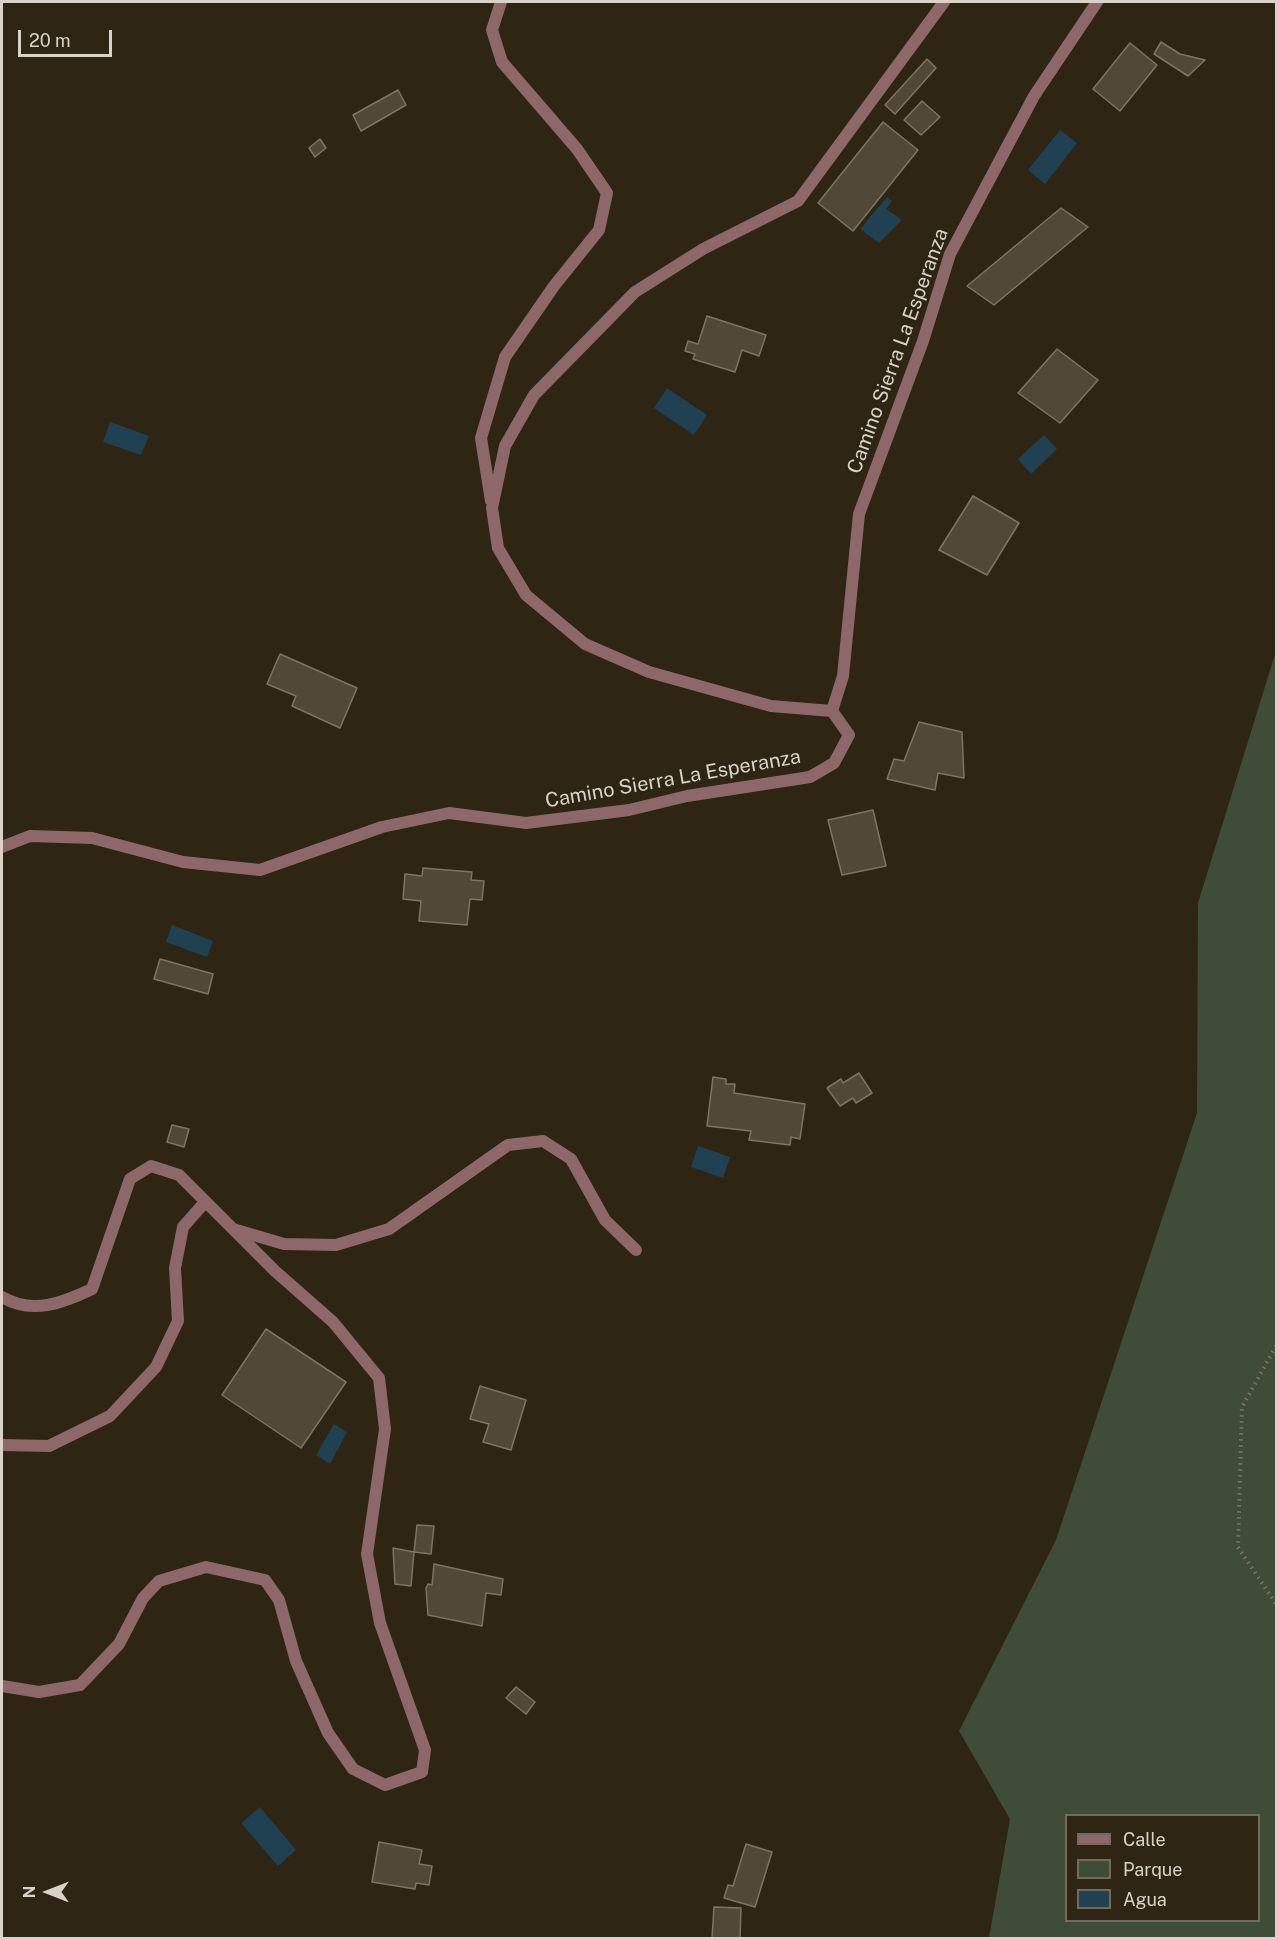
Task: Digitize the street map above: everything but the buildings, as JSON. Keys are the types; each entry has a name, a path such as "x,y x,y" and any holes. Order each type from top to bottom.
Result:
{"street":[{"path":"501,2 492,30 502,62 577,149 607,193 599,230 554,286 505,357 481,438 498,548 526,595 585,644 650,672 771,706 832,711"},
{"path":"492,508 505,446 534,395 635,292 703,249 798,201 944,2"},
{"name":"Camino Sierra La Esperanza","path":"2,847 30,836 92,838 183,862 260,870 382,827 448,813 526,823 629,810 687,796 810,777 834,763 849,735 832,711 843,676 859,514 922,341 950,254 1034,96 1097,2"},
{"path":"232,1229 284,1244 336,1245 389,1229 508,1145 543,1141 571,1159 605,1220 636,1250"},
{"path":"2,1298 15,1305 60,1305 92,1289 130,1179 151,1166 179,1176 232,1229 333,1322 379,1378 385,1429 368,1554 380,1623 425,1750 422,1772 385,1785 353,1769 327,1734 296,1661 279,1600 265,1580 207,1567 159,1581 143,1598 119,1644 80,1685 39,1692 2,1686"},
{"path":"2,1445 49,1446 110,1416 156,1367 178,1321 176,1268 183,1227 205,1202"}],"path":[{"path":"1276,1347 1242,1407 1238,1547 1276,1604"}],"green space":[{"path":"1276,651 1276,1938 989,1938 1010,1819 959,1731 1056,1540 1197,1113 1198,903"}],"water":[{"path":"1060,130 1077,143 1045,184 1028,170"},
{"path":"887,197 892,201 886,209 902,220 879,243 860,229"},
{"path":"667,388 707,415 694,435 654,408"},
{"path":"110,422 149,436 141,455 103,442"},
{"path":"1044,435 1057,449 1031,474 1018,459"},
{"path":"172,925 213,941 207,957 166,942"},
{"path":"698,1146 730,1157 723,1178 691,1167"},
{"path":"334,1424 347,1432 330,1464 316,1455"},
{"path":"260,1807 296,1850 278,1866 241,1823"}]}
